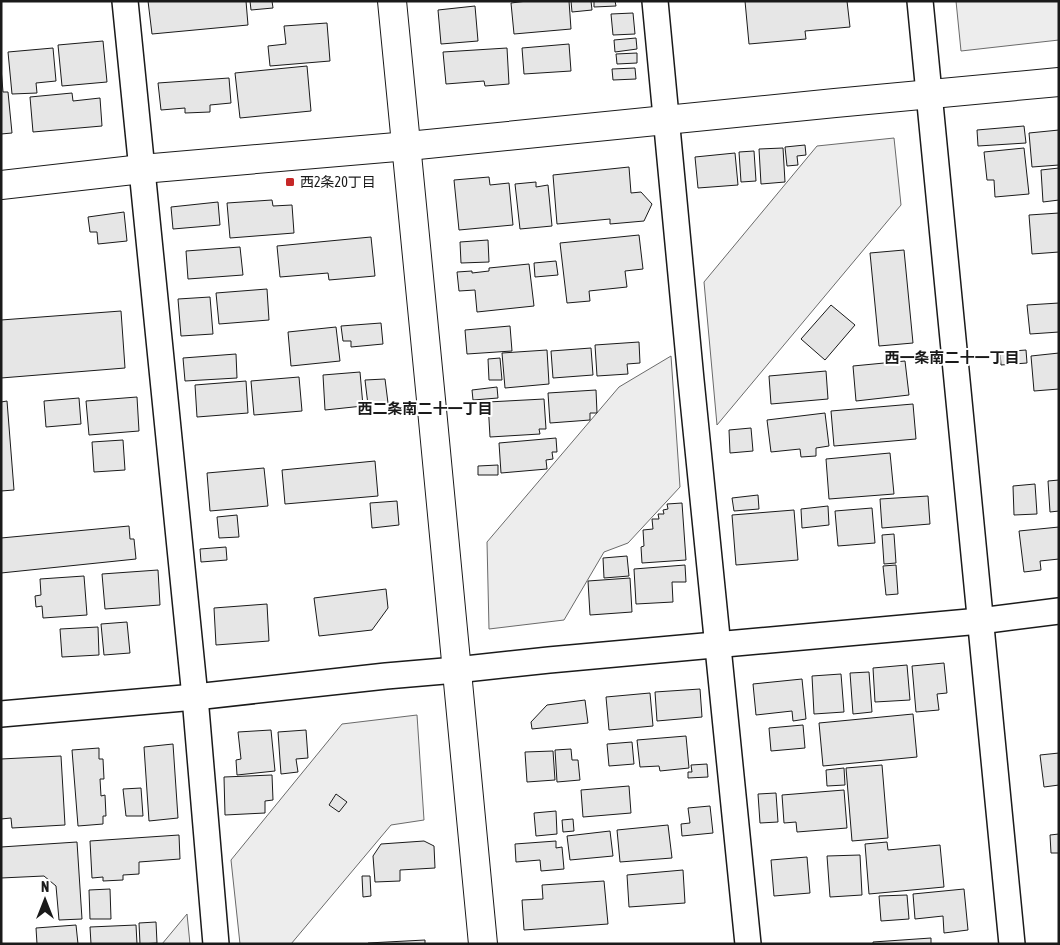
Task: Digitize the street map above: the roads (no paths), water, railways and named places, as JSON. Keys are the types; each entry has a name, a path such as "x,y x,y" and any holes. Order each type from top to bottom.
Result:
{"street":[{"path":"125,1 195,698 216,944"},
{"path":"392,1 408,146 483,944"},
{"path":"656,1 692,390 748,944"},
{"path":"920,1 1012,944"},
{"path":"1,185 142,169 408,146 1059,82"},
{"path":"1,714 195,698 386,676 980,621 1059,611"}],"place":[{"name":"西2条20丁目","path":"290,182"}],"district":[{"name":"西一条南二十一丁目","path":"952,358"},
{"name":"西二条南二十一丁目","path":"425,409"}]}
